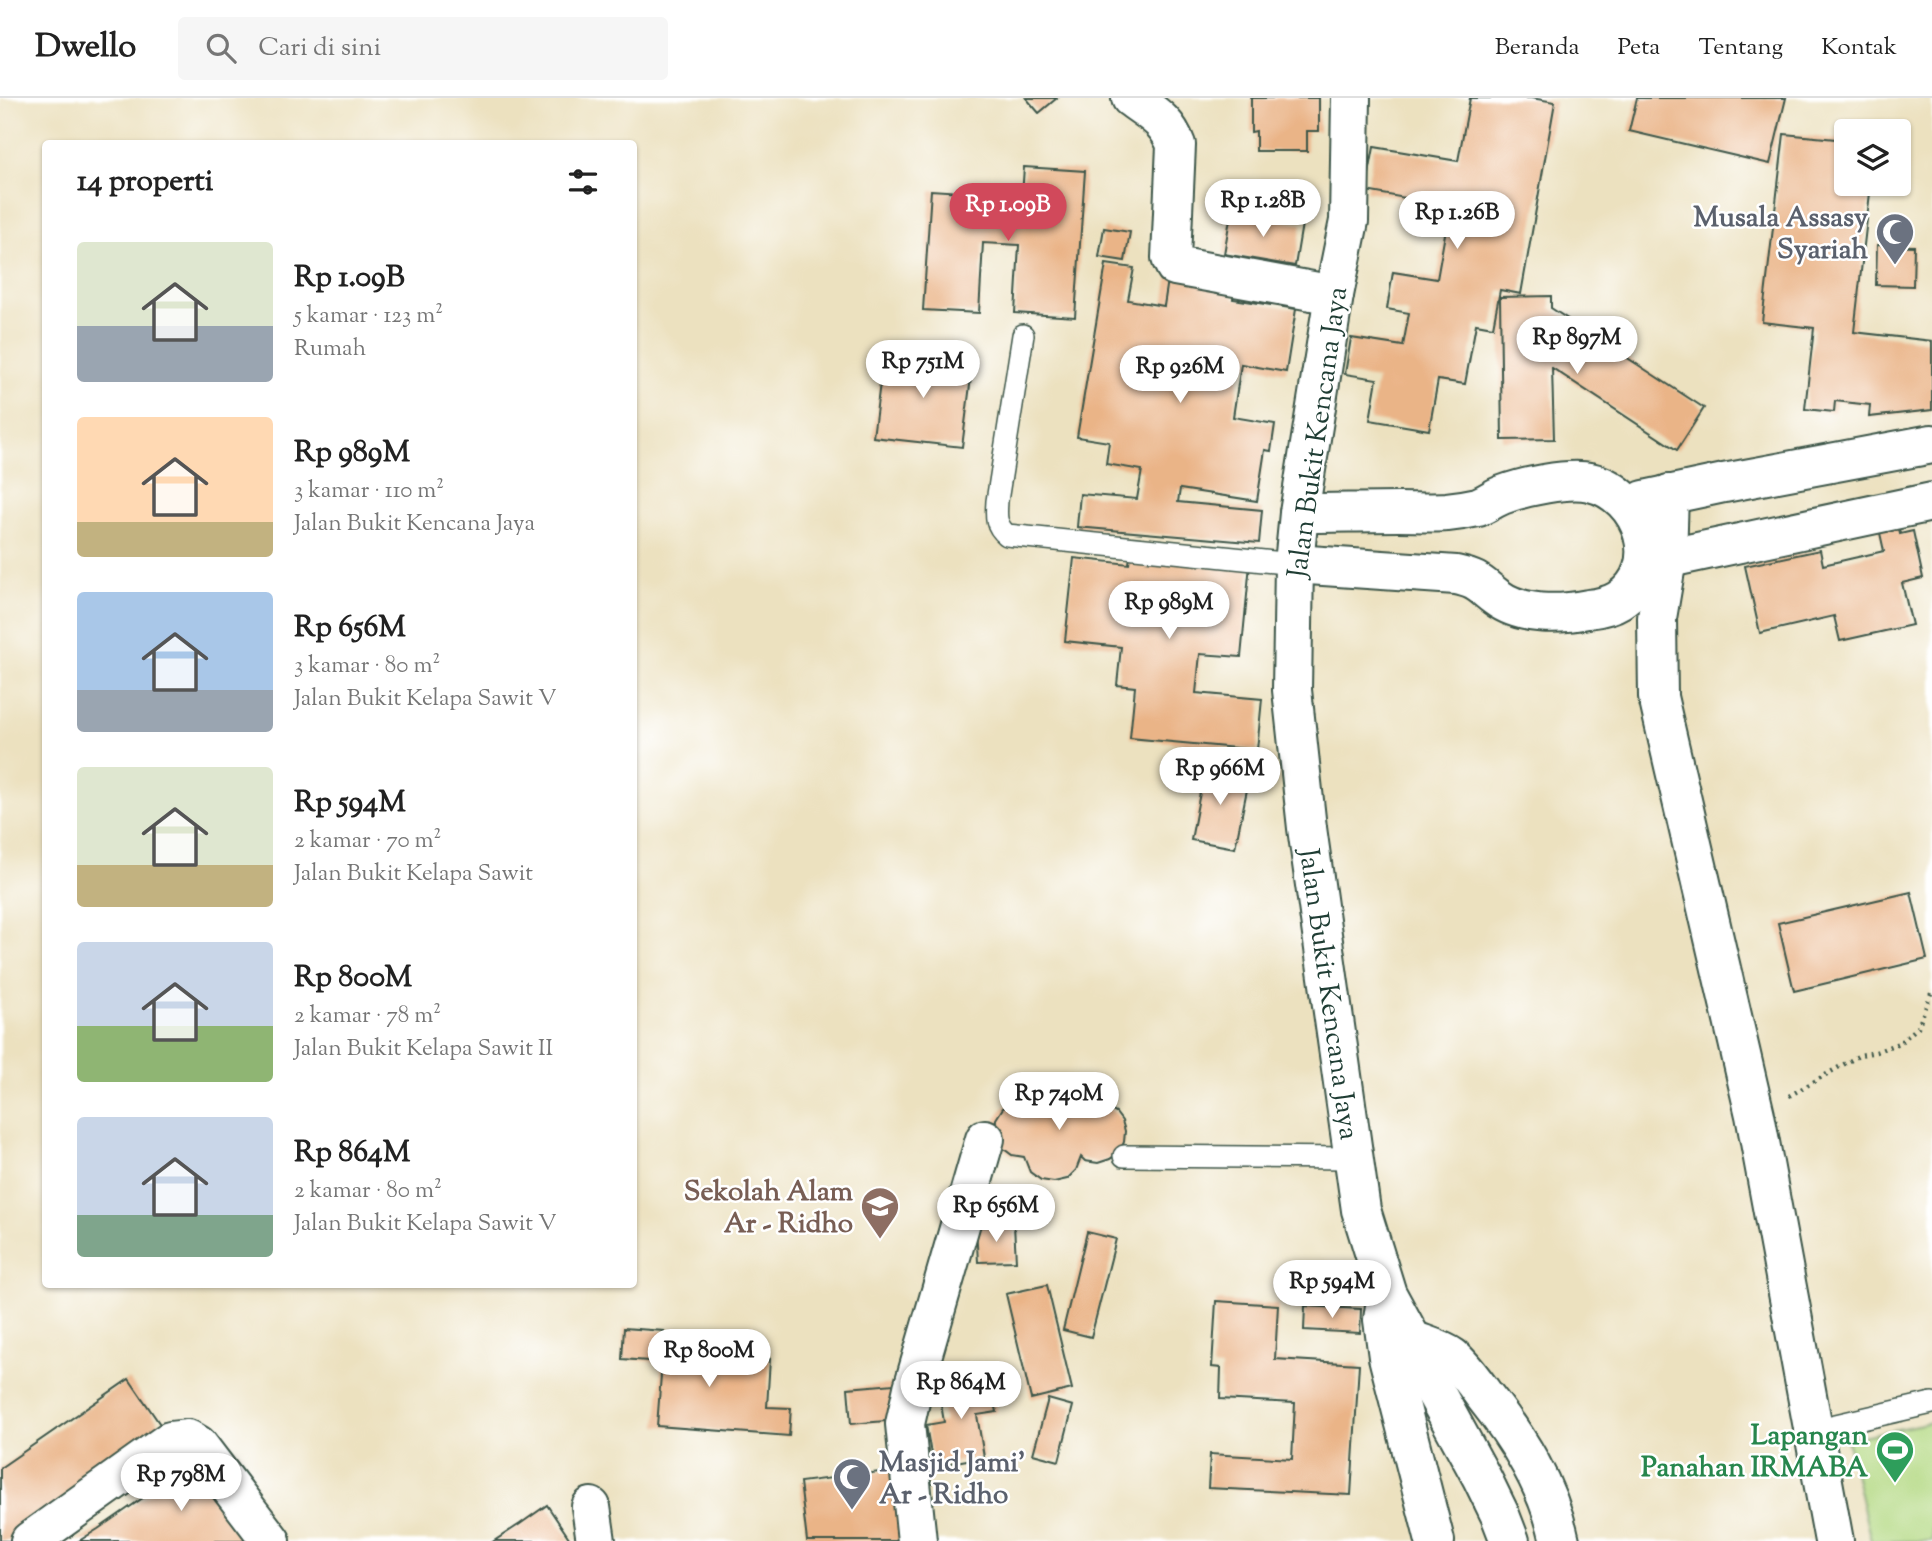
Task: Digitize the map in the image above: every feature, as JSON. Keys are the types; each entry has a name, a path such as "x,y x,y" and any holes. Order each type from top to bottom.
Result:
{"street":[{"path":"1131,98 1162,120 1171,131 1176,145 1171,258 1175,266 1335,295"},
{"name":"Jalan Bukit Kencana Jaya","path":"1351,98 1349,221 1299,513 1294,564 1292,690 1307,828 1361,1210 1387,1294 1412,1340 1432,1387 1482,1478 1510,1541"},
{"path":"1629,504 1932,444"},
{"path":"1847,460 1859,518"},
{"path":"1299,513 1447,512 1480,506 1501,495 1533,486 1589,481 1608,489 1629,504 1656,561"},
{"path":"1669,494 1656,561 1658,697 1755,1115 1834,1541"},
{"path":"1294,564 1456,575 1474,579 1513,607 1532,612 1562,612 1589,609 1618,601 1656,561 1932,502"},
{"path":"916,1541 905,1424 985,1139"},
{"path":"1387,1294 1383,1321 1388,1357 1435,1541"},
{"path":"1412,1340 1450,1356 1467,1373 1502,1418 1530,1462 1552,1508 1560,1541"},
{"path":"30,1541 170,1441 188,1439 198,1445 271,1541"}],"lane":[{"path":"1023,335 997,501 996,519 1001,530 1007,535 1294,564"},
{"path":"1124,1156 1353,1158"},
{"path":"1814,1430 1932,1403"}],"path":[{"path":"1755,1115 1860,1055 1901,1042 1918,1027 1932,991"}],"green space":[{"name":"Lapangan Panahan IRMABA","path":"1932,1422 1932,1541 1871,1541 1847,1439"}],"building":[{"path":"1026,98 1057,98 1039,113"},
{"path":"1251,98 1319,98 1319,131 1307,131 1307,151 1256,151 1256,131 1251,132"},
{"path":"1470,98 1531,98 1555,102 1521,294 1500,290 1493,327 1476,324 1465,384 1438,380 1429,430 1370,420 1377,379 1345,374 1351,338 1403,346 1409,313 1387,309 1393,272 1437,279 1450,206 1366,191 1374,147 1458,161"},
{"path":"1637,98 1786,98 1770,164 1629,131"},
{"path":"1784,134 1834,139 1834,196 1870,196 1854,332 1932,341 1932,410 1869,417 1870,405 1835,401 1834,412 1805,409 1814,328 1762,322"},
{"path":"1024,167 1085,171 1075,317 1015,313 1019,245 983,243 979,313 923,310 931,190 1022,196"},
{"path":"1231,213 1302,224 1295,266 1224,254"},
{"path":"1104,228 1130,232 1125,261 1099,257"},
{"name":"Musala Assasy Syariah","path":"1877,245 1914,246 1913,286 1876,285"},
{"path":"1106,264 1134,268 1128,300 1164,306 1169,273 1235,284 1233,299 1296,309 1286,372 1241,364 1233,417 1275,424 1271,451 1265,450 1257,501 1180,489 1178,502 1262,510 1259,543 1077,527 1080,494 1137,499 1142,470 1106,464 1109,442 1077,437"},
{"path":"1551,296 1551,308 1704,408 1677,450 1552,368 1554,439 1502,440 1500,297"},
{"path":"884,352 973,362 962,447 873,437"},
{"path":"1897,520 1900,534 1913,531 1923,578 1902,583 1912,625 1840,641 1834,616 1760,633 1745,566 1820,550 1823,565 1884,551 1878,524"},
{"path":"1130,553 1250,564 1241,657 1200,654 1196,693 1262,699 1257,750 1130,738 1135,687 1117,685 1121,647 1065,641 1074,558 1129,564"},
{"path":"1205,766 1250,775 1235,848 1191,840"},
{"path":"1911,892 1927,959 1794,991 1778,923"},
{"path":"1056,1083 1070,1083 1089,1098 1091,1107 1103,1106 1116,1113 1125,1131 1120,1151 1110,1159 1098,1163 1085,1161 1081,1157 1076,1170 1067,1179 1054,1182 1041,1180 1030,1172 1024,1157 1012,1155 1000,1146 995,1134 996,1119 1003,1108 1016,1101 1035,1103 1043,1090"},
{"path":"1014,1225 1016,1261 978,1262 976,1227"},
{"path":"1087,1232 1116,1239 1091,1337 1063,1330"},
{"path":"1047,1285 1072,1389 1031,1399 1006,1294"},
{"path":"1216,1301 1278,1305 1275,1359 1359,1364 1351,1495 1208,1488 1210,1454 1292,1459 1295,1403 1220,1399 1221,1368 1212,1367"},
{"path":"1305,1306 1361,1309 1360,1333 1304,1330"},
{"path":"624,1328 664,1331 663,1351 770,1359 767,1407 791,1408 789,1436 657,1426 662,1362 622,1359"},
{"path":"990,1377 997,1412 977,1415 984,1457 933,1466 926,1425 944,1422 938,1386"},
{"path":"129,1379 166,1433 9,1541 0,1541 0,1468"},
{"path":"894,1384 897,1420 851,1424 848,1388"},
{"path":"1048,1399 1073,1406 1059,1461 1033,1454"},
{"path":"202,1457 261,1541 79,1541 98,1529"},
{"name":"Masjid Jami' Ar - Ridho","path":"895,1470 904,1541 807,1541 800,1482"},
{"path":"547,1505 571,1541 494,1541 520,1524"}],"place":[{"name":"Musala Assasy Syariah","path":"1895,266"},
{"name":"Sekolah Alam Ar - Ridho","path":"880,1240"},
{"name":"Lapangan Panahan IRMABA","path":"1895,1484"},
{"name":"Masjid Jami' Ar - Ridho","path":"852,1511"}]}
